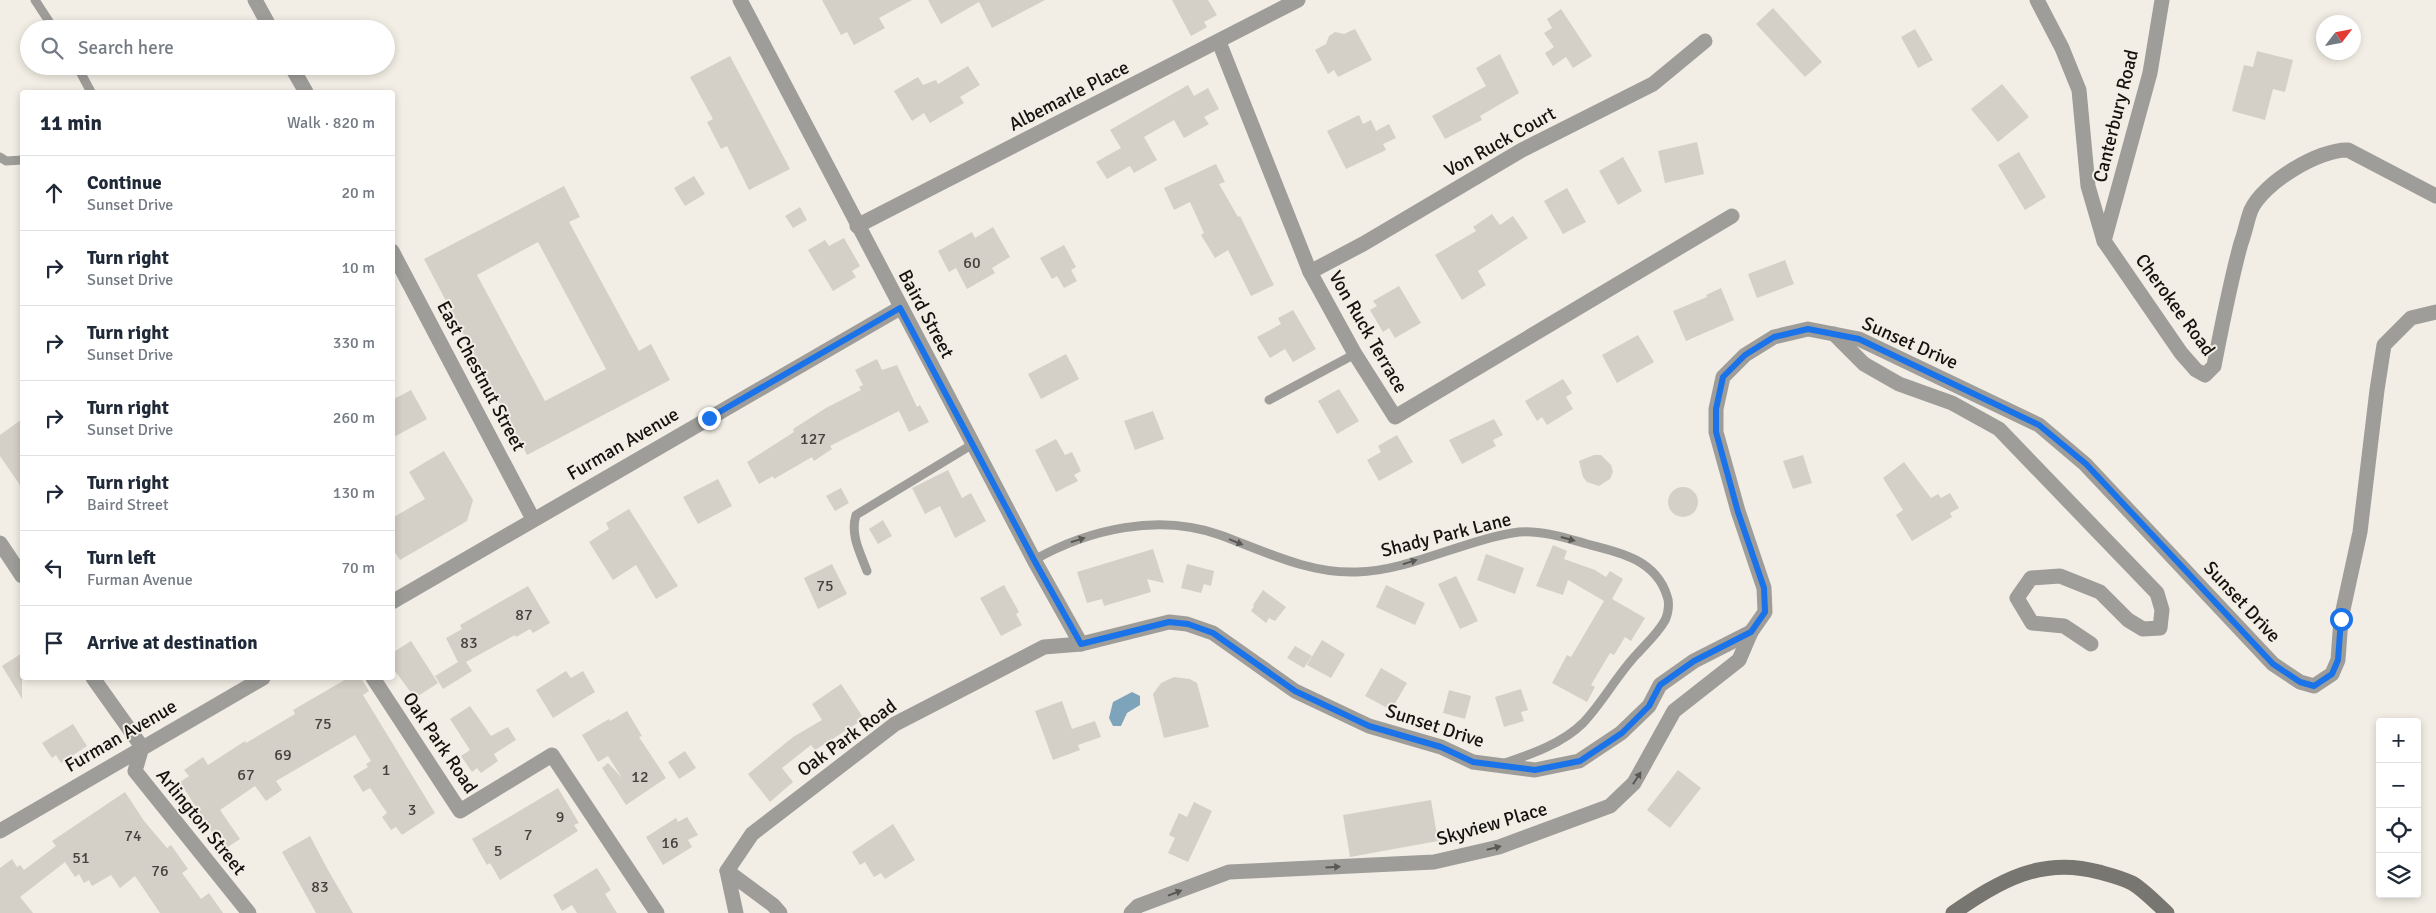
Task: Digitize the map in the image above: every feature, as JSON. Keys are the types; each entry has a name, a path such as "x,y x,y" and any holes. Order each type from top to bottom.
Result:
{"main road":[{"path":"1953,913 1984,892 2014,876 2044,867 2082,867 2133,884 2167,913"}],"street":[{"path":"255,0 266,20"},
{"name":"Baird Street","path":"740,0 900,308 1034,560 1081,644"},
{"name":"Albemarle Place","path":"857,226 1298,0"},
{"name":"Cherokee Road","path":"2036,0 2062,48 2079,90 2088,186 2104,242 2181,353 2196,370 2205,375 2214,366 2236,262 2251,209 2270,187 2294,168 2335,150 2348,150 2436,196"},
{"name":"Canterbury Road","path":"2104,242 2150,72 2162,0"},
{"name":"Von Ruck Court","path":"1310,272 1363,244 1522,150 1653,84 1706,41"},
{"name":"Von Ruck Terrace","path":"1219,42 1310,272 1355,354 1395,417 1732,216"},
{"path":"296,75 305,90"},
{"name":"East Chestnut Street","path":"395,257 533,519"},
{"name":"Furman Avenue","path":"395,600 900,308"},
{"name":"Sunset Drive","path":"1081,644 1169,622 1188,624 1213,633 1295,691 1369,726 1441,747 1473,762 1535,770 1580,761 1622,733 1649,706 1660,685 1694,661 1751,632 1765,612 1764,588 1738,512 1716,432 1716,409 1723,377 1745,355 1774,337 1808,329 1859,339 2039,425 2086,464 2273,664 2300,682 2314,686 2332,674 2338,660 2341,619 2360,532 2384,345 2411,318 2436,312"},
{"path":"1834,334 1864,364 1899,384 1952,404 1999,430 2157,593 2162,610 2160,628 2143,629 2128,620 2100,592 2060,576 2031,578 2017,598 2032,623 2064,626 2091,644"},
{"path":"0,543 20,573"},
{"name":"Skyview Place","path":"1131,913 1138,906 1230,872 1434,862 1500,847 1610,806 1634,784 1674,711 1739,660 1751,632"},
{"name":"Oak Park Road","path":"727,871 752,834 895,724 1044,647 1081,644"},
{"path":"95,680 142,747"},
{"name":"Furman Avenue","path":"0,830 259,680"},
{"name":"Oak Park Road","path":"374,680 460,810 552,755 657,913"},
{"name":"Arlington Street","path":"142,747 135,771 249,913"},
{"path":"727,871 736,913"},
{"path":"727,871 773,905 780,913"}],"lane":[{"path":"35,0 48,20"},
{"path":"82,75 90,90"},
{"path":"0,156 6,160 20,160"},
{"path":"1269,400 1355,354"},
{"path":"867,571 856,542 854,530 856,514 973,444"},
{"name":"Shady Park Lane","path":"1034,560 1062,545 1100,533 1154,524 1185,526 1219,535 1278,559 1327,569 1358,572 1404,564 1521,532 1553,535 1594,546 1647,566 1663,581 1669,601 1665,621 1625,666 1582,724 1560,739 1530,755 1500,765"}],"water":[{"path":"1132,692 1140,696 1140,705 1127,713 1121,726 1113,726 1109,718 1113,702"}],"building":[{"path":"822,0 912,0 879,18 885,28 854,45 847,32 841,35"},
{"path":"928,0 1045,0 992,28 979,2 941,24"},
{"path":"1172,0 1208,0 1217,15 1204,22 1207,27 1191,36"},
{"path":"1773,8 1822,62 1805,77 1756,24"},
{"path":"1561,9 1592,56 1573,68 1566,57 1553,66 1545,53 1554,47 1544,33 1552,28 1547,19"},
{"path":"1355,29 1372,60 1338,77 1334,70 1328,74 1315,50 1326,44 1329,36 1335,32 1344,34"},
{"path":"1915,29 1933,60 1918,68 1901,37"},
{"path":"2257,51 2293,60 2285,92 2273,89 2265,120 2232,111 2244,65 2253,67"},
{"path":"1500,54 1519,93 1480,116 1482,120 1445,139 1432,116 1486,86 1476,68"},
{"path":"730,56 790,169 749,190 727,146 721,149 707,122 713,119 690,77"},
{"path":"968,66 980,85 960,97 964,103 930,123 924,113 912,121 894,91 918,77 923,85 936,80 938,84"},
{"path":"2002,84 2029,117 1998,142 1971,109"},
{"path":"1188,85 1194,96 1208,88 1219,109 1204,117 1209,124 1184,138 1174,120 1144,137 1157,160 1134,173 1130,166 1107,179 1096,162 1121,148 1110,130"},
{"path":"1359,115 1363,124 1371,120 1376,131 1389,124 1396,138 1383,144 1386,150 1346,169 1327,131"},
{"path":"1697,142 1704,174 1665,183 1658,151"},
{"path":"2019,152 2046,197 2025,210 1998,165"},
{"path":"1623,157 1642,191 1618,205 1599,171"},
{"path":"1216,164 1225,182 1219,184 1238,217 1240,216 1274,285 1251,296 1228,250 1215,258 1201,235 1204,233 1190,202 1174,210 1164,188"},
{"path":"694,176 705,194 685,206 674,188"},
{"path":"564,186 580,217 569,222 639,351 651,344 670,380 527,455 424,259","holes":["538,242 606,369 545,401 477,275"]},
{"path":"1567,188 1586,222 1563,234 1544,201"},
{"path":"800,207 807,220 793,228 785,216"},
{"path":"1492,214 1500,225 1513,216 1528,238 1478,271 1486,285 1462,300 1435,255 1476,231 1473,227"},
{"path":"993,227 1010,257 992,268 995,273 967,289 956,268 949,272 938,251 972,232 975,238"},
{"path":"844,238 860,266 852,271 856,277 833,291 808,250 825,240 829,246"},
{"path":"1064,245 1076,267 1071,270 1077,281 1064,288 1057,276 1052,279 1040,258"},
{"path":"1785,260 1794,284 1757,298 1748,274"},
{"path":"1399,286 1421,323 1395,338 1389,328 1383,332 1370,310 1377,306 1373,301"},
{"path":"1721,288 1734,320 1686,341 1673,311 1707,297 1706,295"},
{"path":"1293,310 1316,349 1293,362 1285,349 1270,358 1257,337 1281,324 1278,318"},
{"path":"1638,335 1654,362 1617,383 1602,355"},
{"path":"1066,354 1079,379 1041,399 1028,374"},
{"path":"877,359 882,370 897,365 917,407 920,405 929,422 909,432 899,411 830,446 832,449 814,461 812,457 774,479 773,476 759,484 747,462 794,432 793,429 826,408 861,390 859,387 863,385 855,370"},
{"path":"1563,379 1572,393 1566,397 1573,409 1547,425 1542,417 1537,421 1525,401"},
{"path":"1339,389 1359,421 1337,434 1318,401"},
{"path":"411,390 427,419 395,436 395,398"},
{"path":"1153,411 1164,439 1135,450 1124,421"},
{"path":"1494,419 1503,435 1493,440 1496,446 1462,464 1449,440"},
{"path":"20,420 20,485 0,456 0,435"},
{"path":"1397,435 1413,462 1379,481 1367,460 1381,452 1378,446"},
{"path":"1056,439 1065,455 1072,452 1081,471 1074,475 1078,481 1056,492 1035,450"},
{"path":"444,451 473,500 467,521 400,560 395,552 395,516 425,499 409,472"},
{"path":"1594,455 1601,455 1611,465 1613,472 1610,479 1599,486 1587,482 1583,477 1579,461"},
{"path":"1803,455 1812,483 1793,489 1783,461"},
{"path":"1904,462 1931,498 1938,494 1941,498 1950,493 1959,508 1950,513 1952,517 1912,541 1896,515 1903,510 1883,478"},
{"path":"948,470 962,498 971,493 986,521 955,538 940,506 925,514 912,488"},
{"path":"718,479 732,506 698,524 683,497"},
{"path":"1683,487 1694,491 1698,502 1694,513 1683,517 1672,513 1668,502 1672,491"},
{"path":"841,488 849,503 835,511 826,496"},
{"path":"629,509 678,586 656,599 636,565 613,580 589,542 609,529 606,523"},
{"path":"883,520 892,536 878,544 869,529"},
{"path":"1553,545 1567,551 1564,559 1595,570 1606,577 1610,571 1623,579 1612,599 1645,618 1631,641 1625,637 1614,655 1610,653 1591,685 1595,687 1587,702 1552,683 1567,655 1571,657 1604,601 1568,580 1563,595 1536,586"},
{"path":"1153,549 1164,583 1147,579 1151,592 1104,606 1102,599 1087,603 1077,572"},
{"path":"1486,554 1524,568 1515,594 1477,580"},
{"path":"832,564 847,594 818,609 804,578"},
{"path":"1187,564 1214,571 1211,586 1204,584 1201,593 1181,588"},
{"path":"1456,576 1478,621 1460,629 1438,584"},
{"path":"1004,585 1019,612 1016,614 1022,625 1001,636 980,598"},
{"path":"1386,585 1425,603 1415,625 1376,607"},
{"path":"528,586 550,623 533,633 530,629 516,637 515,635 466,662 472,671 443,689 435,676 458,662 446,638 462,629 460,625"},
{"path":"1263,590 1286,607 1275,621 1269,618 1266,623 1251,611"},
{"path":"1322,640 1345,654 1331,678 1307,665"},
{"path":"411,641 438,683 415,698 395,671 395,651"},
{"path":"1295,646 1312,656 1304,668 1287,658"},
{"path":"20,654 22,699 2,666"},
{"path":"1381,668 1407,683 1391,710 1365,696"},
{"path":"566,671 571,678 583,671 595,692 553,718 536,690"},
{"path":"1174,677 1190,679 1197,683 1209,727 1164,738 1153,694 1161,683"},
{"path":"345,680 362,680 369,691 363,695 435,813 402,835 396,827 391,830 382,817 387,813 370,788 363,792 353,776 368,767 366,764 371,761 355,735 276,781 282,790 266,801 255,786 220,810 240,839 223,850 180,782 189,776 184,770 203,757 208,765 245,741 246,743 295,714 293,710"},
{"path":"841,684 864,719 815,750 811,745 782,768 793,782 770,802 748,774 793,737 822,720 812,704"},
{"path":"1521,689 1528,710 1521,712 1524,721 1504,727 1495,697"},
{"path":"1449,690 1471,696 1465,719 1443,713"},
{"path":"1062,701 1072,729 1095,721 1101,737 1078,745 1080,750 1053,760 1035,711"},
{"path":"470,706 491,736 508,727 516,740 494,754 498,761 481,773 477,768 472,772 461,756 470,750 450,719"},
{"path":"627,711 642,736 639,737 666,778 626,805 602,768 608,763 622,778 608,756 598,762 582,735"},
{"path":"73,724 87,746 61,763 56,755 52,758 42,743"},
{"path":"685,751 696,768 679,779 668,762"},
{"path":"1678,770 1701,788 1670,828 1647,810"},
{"path":"558,788 579,823 574,825 578,831 500,880 490,863 487,865 472,839"},
{"path":"125,792 144,821 167,848 171,845 188,869 182,873 201,899 209,893 223,913 160,913 135,876 120,888 111,875 92,886 89,880 84,883 79,874 75,877 65,862 20,897 33,913 0,913 0,868 12,859 17,867 20,865 24,870 56,846 52,841"},
{"path":"1431,800 1438,841 1350,857 1343,815"},
{"path":"1194,802 1212,811 1188,862 1168,853 1175,838 1169,835 1179,813 1187,817"},
{"path":"687,817 698,835 688,840 692,847 663,865 646,837 676,818 678,822"},
{"path":"893,824 915,860 885,879 881,873 874,877 865,862 860,865 852,852"},
{"path":"310,836 353,913 316,913 282,852"},
{"path":"597,868 611,890 605,894 617,913 577,913 572,905 562,911 553,895"}],"route":[{"path":"709,418 900,308 1034,560 1081,644 1169,622 1188,624 1213,633 1295,691 1369,726 1441,747 1473,762 1535,770 1580,761 1622,733 1649,706 1660,685 1694,661 1751,632 1765,612 1764,588 1738,512 1716,432 1716,409 1723,377 1745,355 1774,337 1808,329 1859,339 2039,425 2086,464 2237,628 2273,664 2300,682 2314,686 2332,674 2338,660 2341,619"}]}
